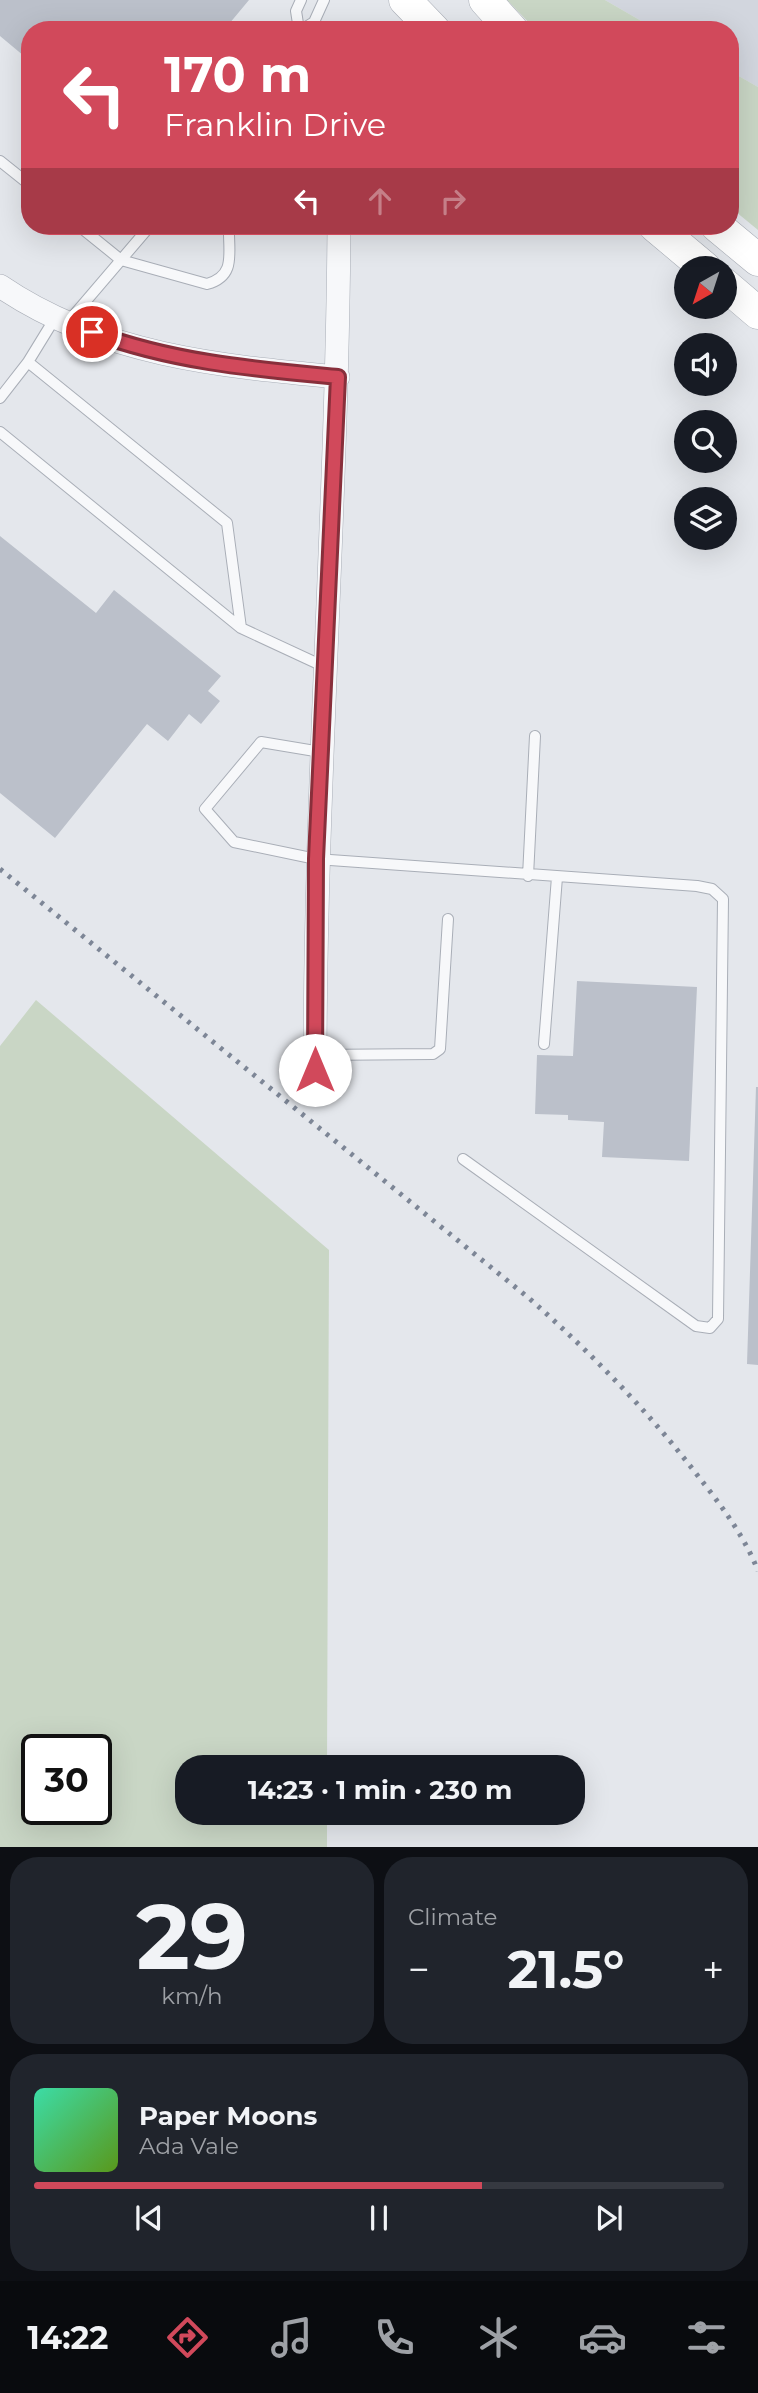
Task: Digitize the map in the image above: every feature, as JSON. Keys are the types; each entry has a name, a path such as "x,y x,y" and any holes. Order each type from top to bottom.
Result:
{"main road":[{"path":"405,0 425,21"},
{"path":"485,0 504,21"},
{"path":"666,235 691,256"},
{"path":"728,235 758,260"},
{"path":"737,295 758,313"}],"street":[{"path":"315,1062 316,859 338,377 339,235"},
{"path":"0,286 61,320 141,350 224,366 338,377"}],"lane":[{"path":"298,21 296,11 301,0"},
{"path":"314,21 324,0"},
{"path":"0,161 21,178"},
{"path":"90,235 121,260 207,284 221,280 228,270 229,235"},
{"path":"0,398 61,320 142,235"},
{"path":"28,362 227,523 241,628"},
{"path":"0,432 241,628 325,667"},
{"path":"528,876 535,736"},
{"path":"321,752 261,741 205,809 234,842 316,859 697,886 712,889 723,899 718,1319 710,1328 696,1326 463,1159"},
{"path":"544,1044 557,877"},
{"path":"315,1062 433,1054 440,1049 448,919"}],"shaded area":[{"path":"605,0 758,0 758,87 739,76 739,21 641,21"}],"green space":[{"path":"507,0 605,0 641,21 527,21"},
{"path":"739,76 758,87 758,230 739,214"},
{"path":"36,1000 329,1250 327,1755 175,1755 175,1825 327,1825 327,1847 0,1847 0,1046"}],"building":[{"path":"0,0 249,0 232,21 21,21 21,54 0,36"},
{"path":"0,536 96,613 114,590 221,676 208,691 220,701 201,724 189,714 168,741 147,724 55,838 0,793"},
{"path":"577,981 697,987 689,1161 602,1157 604,1122 568,1120 568,1115 535,1114 537,1055 573,1056"},
{"path":"758,1087 758,1365 747,1364"}],"railway":[{"path":"0,869 553,1320 597,1362 679,1452 732,1522 758,1571"}],"route":[{"path":"92,332 141,350 224,366 338,377 316,859 315,1070"}]}
